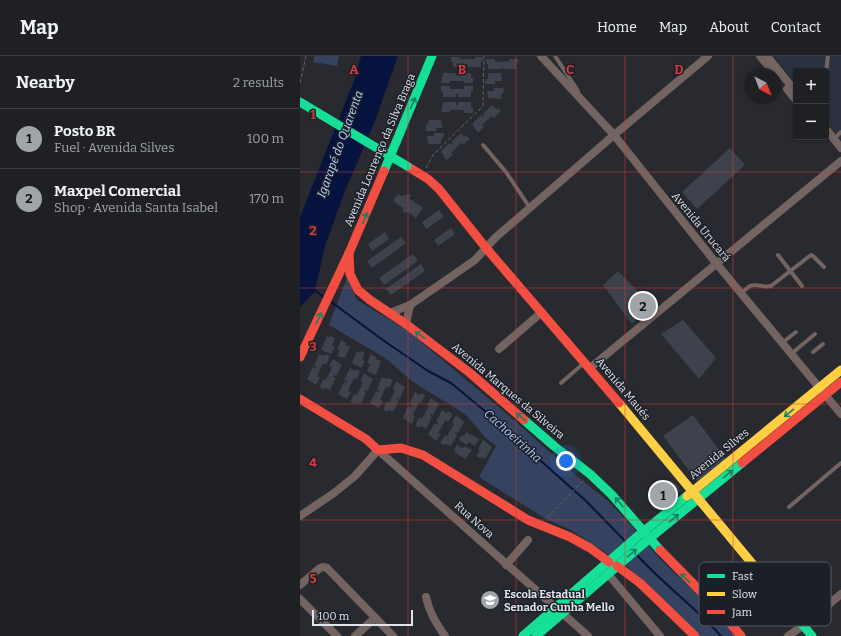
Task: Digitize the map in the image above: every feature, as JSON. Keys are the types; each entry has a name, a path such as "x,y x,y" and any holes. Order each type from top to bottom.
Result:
{"street":[{"name":"Avenida Lourenço da Silva Braga","path":"300,357 349,253 432,56"},
{"name":"Avenida Urucará","path":"541,56 614,135 716,264 841,414"},
{"path":"390,313 410,305 465,268 495,238 708,56"},
{"path":"760,56 770,68"},
{"path":"768,56 793,88"},
{"path":"781,81 793,96"},
{"name":"Avenida Maués","path":"300,102 407,166 439,189 486,248 587,365 751,562"},
{"path":"830,138 841,148"},
{"path":"830,138 841,155"},
{"path":"587,365 716,264 841,161"},
{"name":"Avenida Marques da Silveira","path":"349,253 350,274 358,290 370,300 406,324 470,373 554,446 590,474 612,495 644,537 699,590"},
{"path":"406,324 410,305"},
{"path":"499,349 542,312"},
{"name":"Avenida Silves","path":"536,636 558,610 644,537 822,391 841,370"},
{"name":"Avenida Silves","path":"822,391 841,382"},
{"name":"Rua Nova","path":"300,399 366,439 506,565 588,636"},
{"path":"300,516 334,493 355,476 378,450 399,447 413,450 528,520 570,537 615,562 640,583 695,636"},
{"path":"506,565 528,540"},
{"name":"Avenida Silves","path":"523,636 608,574 615,562"},
{"path":"300,585 320,568 326,567 393,636"},
{"path":"608,574 660,636"},
{"path":"831,602 841,594"},
{"path":"426,597 432,616 445,636"},
{"path":"300,599 337,636"},
{"path":"355,636 375,618"},
{"name":"Avenida Marques da Silveira","path":"733,626 741,636"},
{"path":"788,636 803,626"},
{"name":"Avenida Maués","path":"805,626 812,636"}],"lane":[{"path":"555,56 588,106"},
{"path":"826,68 828,56"},
{"path":"830,138 841,132"},
{"path":"483,145 506,172 530,208"},
{"path":"778,255 802,286"},
{"path":"741,293 750,286 771,286 811,255 824,268"},
{"path":"782,343 796,332"},
{"path":"791,354 815,334"},
{"path":"814,352 823,344"},
{"path":"561,383 587,365"},
{"path":"789,507 841,463"}],"path":[{"path":"300,83 306,56"},
{"path":"422,176 433,155 484,106 484,56"},
{"path":"540,525 584,479"}],"shaded area":[{"path":"315,56 339,56 337,66 313,62"},
{"path":"774,56 841,56 841,139 829,124 829,68 793,68 793,79"},
{"path":"347,277 357,300 407,330 514,420 573,473 608,501 660,559 699,596 699,626 730,626 737,636 700,636 626,566 571,530 546,519 479,477 496,446 485,437 465,414 413,382 385,358 329,325"}],"water":[{"name":"Igarapé do Quarenta","path":"361,56 398,56 375,121 345,191 325,246 315,291 300,307 300,217 355,78"}],"building":[{"path":"451,57 460,57 460,59 475,59 475,57 483,57 483,61 481,61 481,67 468,67 468,64 466,64 467,67 453,67"},
{"path":"486,59 495,59 495,62 518,59 518,63 516,63 516,69 503,69 503,66 502,69 488,69"},
{"path":"443,73 456,73 458,76 458,73 471,73 473,83 464,83 464,81 450,81 450,83 441,83"},
{"path":"488,73 501,73 502,81 495,81 495,84 485,84 486,79 488,79"},
{"path":"441,86 450,86 450,89 464,89 464,86 473,86 473,91 471,91 471,97 458,97 458,94 456,94 456,97 443,97"},
{"path":"494,88 504,88 503,94 501,94 501,99 488,98 487,91 494,91"},
{"path":"443,102 456,102 456,105 458,105 458,102 471,102 473,113 464,113 464,110 450,110 450,112 441,112"},
{"path":"492,105 501,111 494,118 492,116 482,125 484,127 478,133 472,124 481,115 483,117 483,114"},
{"path":"429,120 441,120 442,128 436,128 436,131 426,131 426,125 428,125"},
{"path":"434,133 444,133 443,139 441,139 441,144 428,144 427,136 434,136"},
{"path":"461,133 470,139 463,145 461,143 451,153 453,155 446,160 441,151 450,143 452,145 453,143 451,142"},
{"path":"730,148 745,165 697,209 682,192"},
{"path":"398,194 401,196 409,194 411,196 409,198 423,208 416,218 408,212 403,213 403,208 393,201"},
{"path":"439,210 444,217 426,229 422,222"},
{"path":"451,228 455,234 438,246 434,240"},
{"path":"385,232 389,239 372,251 368,244"},
{"path":"401,237 406,243 372,268 367,261"},
{"path":"413,254 418,261 384,285 379,278"},
{"path":"421,264 425,271 391,295 386,289"},
{"path":"618,271 652,306 632,324 603,285"},
{"path":"683,320 716,358 699,379 661,334"},
{"path":"327,336 335,338 332,346 335,346 331,354 321,350"},
{"path":"341,340 346,343 345,345 350,347 345,358 337,356 340,350 337,349"},
{"path":"357,351 360,353 361,351 365,353 362,360 365,361 361,368 352,363"},
{"path":"319,354 330,356 326,365 323,363 317,376 320,378 316,385 307,379 313,367 315,369 316,367 314,366"},
{"path":"371,354 376,357 376,359 381,361 376,375 367,371 370,364 367,363"},
{"path":"333,359 342,365 336,376 334,375 333,377 336,378 330,390 325,388 324,390 320,387 323,379 326,380 332,367 329,366"},
{"path":"350,368 355,371 356,369 360,371 357,379 354,378 348,391 351,392 347,399 338,394 344,382 346,383 347,381 344,380"},
{"path":"364,373 373,379 367,391 364,391 366,392 361,404 356,402 355,404 350,402 354,394 357,395 363,382 360,381"},
{"path":"382,377 393,380 389,388 386,387 380,400 383,401 379,408 370,403 376,391 378,392 379,390 377,389"},
{"path":"396,381 405,387 400,399 396,399 399,400 393,412 388,410 387,412 383,410 387,401 389,403 395,390 393,389"},
{"path":"415,392 420,395 421,393 425,395 421,403 419,402 413,415 415,416 412,424 403,418 408,406 411,407 412,405 409,404"},
{"path":"431,398 439,404 433,415 431,414 430,416 432,417 426,429 421,426 420,428 415,425 420,417 422,419 429,406 427,405"},
{"path":"442,410 453,414 448,422 446,420 438,433 441,434 436,441 428,434 435,423 437,425 438,423 436,422"},
{"path":"456,415 464,422 458,433 455,432 457,435 451,446 440,443 445,435 447,436 454,424 452,422"},
{"path":"693,415 728,462 700,485 663,436"},
{"path":"466,432 479,439 475,446 469,442 467,445 459,440"},
{"path":"483,440 492,447 485,459 482,457 481,459 476,456 480,450 478,449"},
{"path":"457,445 463,448 464,446 472,450 465,459 454,452"},
{"path":"671,480 678,486 680,491 655,510 647,499"}],"waterway":[{"name":"Cachoeirinha","path":"314,290 325,298"},
{"name":"Cachoeirinha","path":"330,301 428,371 451,383 586,501 625,541"},
{"name":"Cachoeirinha","path":"637,555 657,576 699,613"},
{"name":"Cachoeirinha","path":"711,626 721,636"}],"traffic: fast":[{"path":"384,171 432,56"},
{"path":"300,102 407,166"},
{"path":"524,420 590,474 612,495 660,550"},
{"path":"536,636 650,538 742,463"},
{"path":"523,636 638,536 687,496"},
{"path":"804,626 812,636"}],"traffic: slow":[{"path":"687,496 841,370"},
{"path":"619,403 751,562"}],"traffic: jam":[{"path":"407,166 428,179 439,189 486,248 619,403"},
{"path":"300,357 349,253 384,171"},
{"path":"349,253 350,274 358,290 370,300 406,324 470,373 524,420"},
{"path":"742,463 841,382"},
{"path":"300,399 366,439 378,450 401,448 423,455 528,520 570,537 590,548 609,562"},
{"path":"660,550 699,590"},
{"path":"617,566 640,583 695,636"},
{"path":"733,626 741,636"}],"place":[{"name":"Maxpel Comercial","path":"643,306"},
{"name":"Posto BR","path":"663,495"},
{"name":"Escola Estadual Senador Cunha Mello","path":"490,600"}]}
